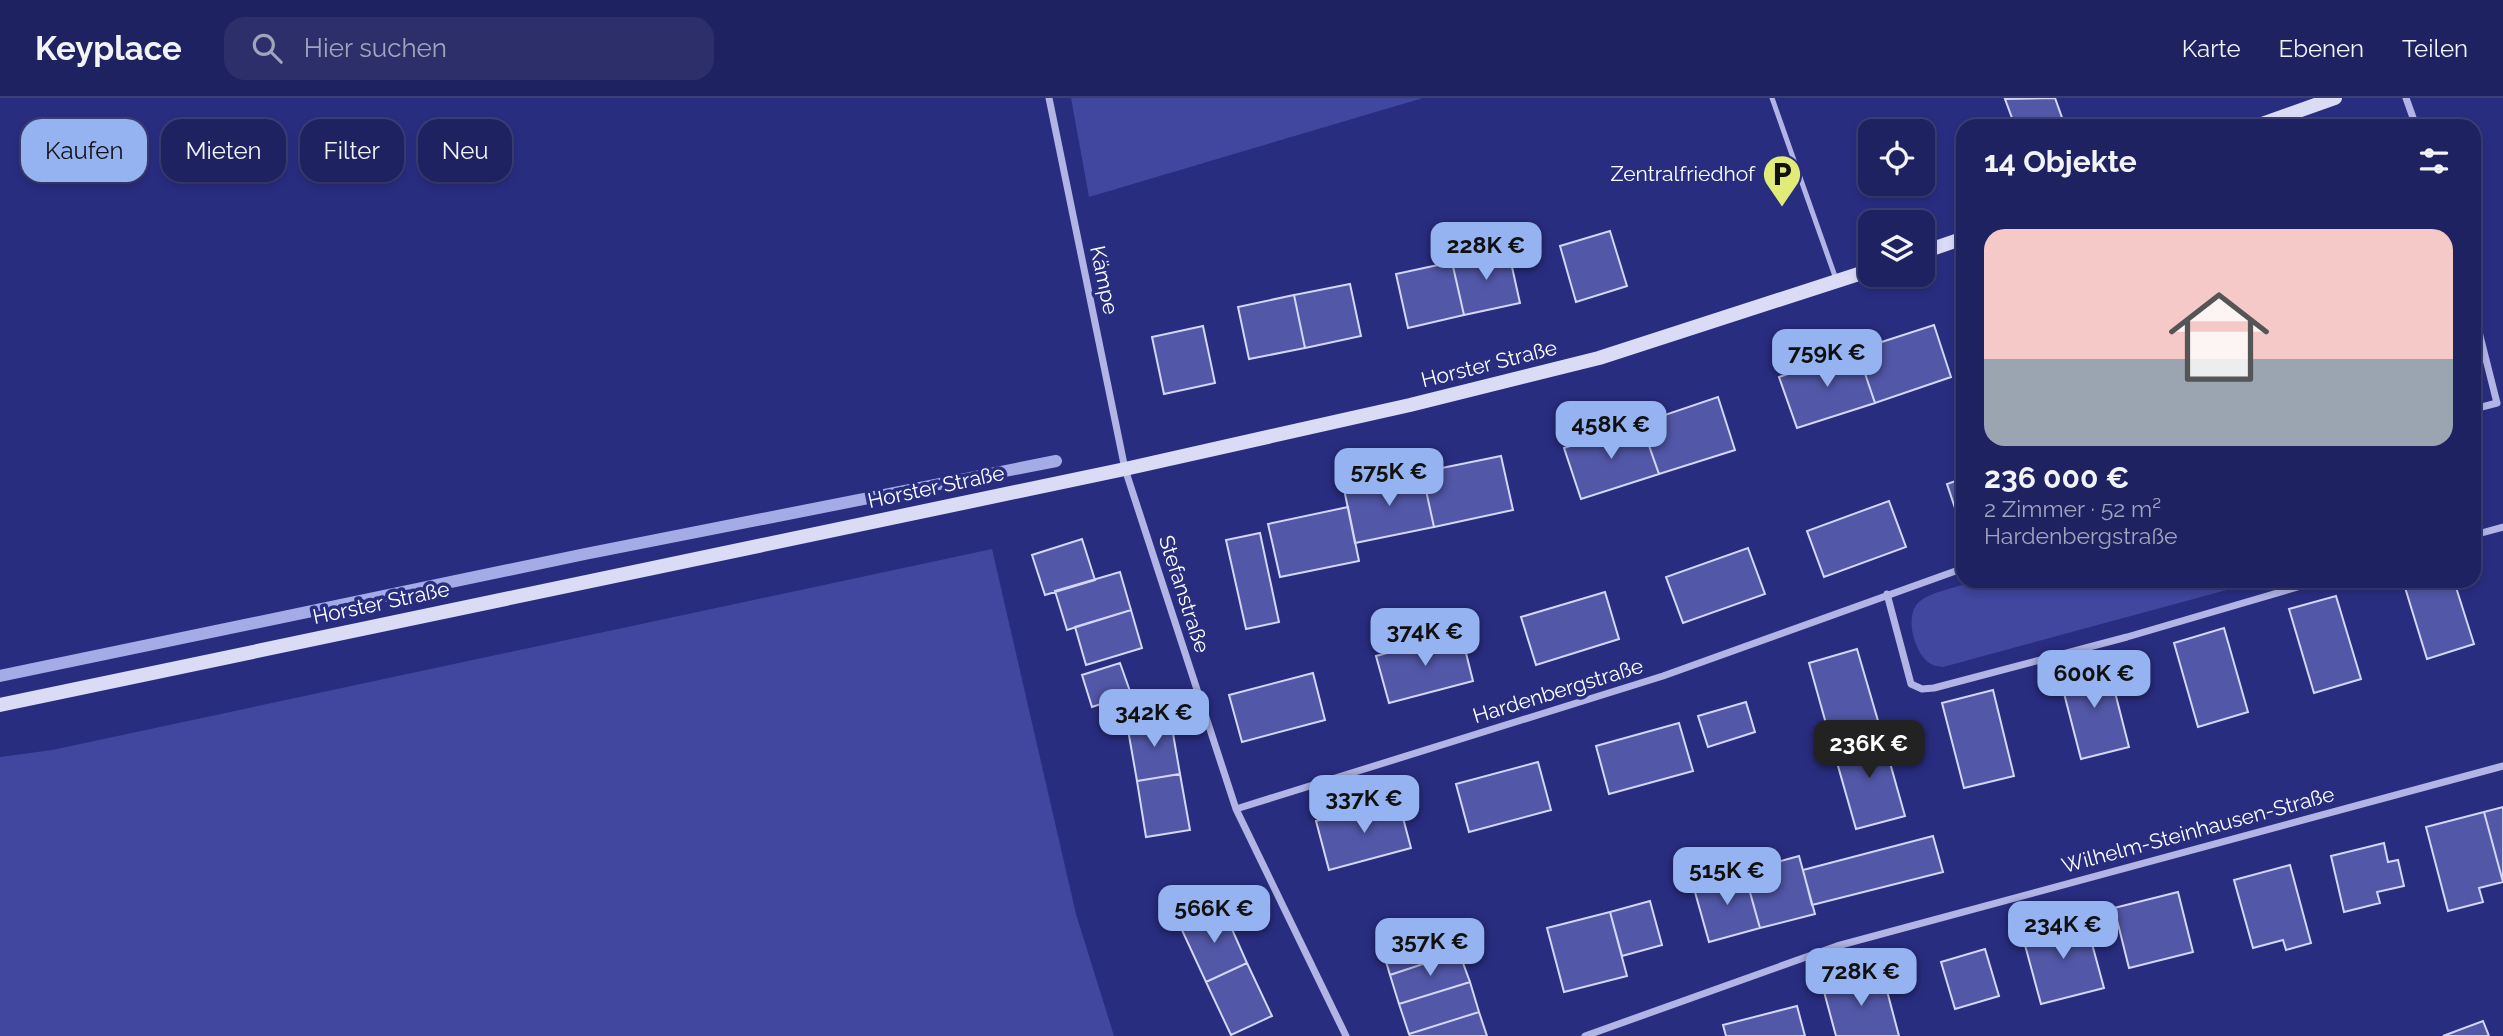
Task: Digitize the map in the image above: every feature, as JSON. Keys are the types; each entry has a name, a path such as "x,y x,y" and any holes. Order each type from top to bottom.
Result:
{"street":[{"name":"Kämpe","path":"1048,98 1125,469"},
{"path":"2276,119 2335,98"},
{"path":"2406,98 2414,119"},
{"path":"1935,248 1956,241"},
{"name":"Horster Straße","path":"0,705 1125,469 1410,405 1599,358 1858,275"},
{"path":"2481,336 2500,402 2481,407"},
{"name":"Stefanstraße","path":"1125,469 1236,809 1346,1036"},
{"path":"2481,533 2503,527"},
{"name":"Hardenbergstraße","path":"1236,809 1663,676 1956,571"},
{"path":"1887,594 1905,670 1911,684 1922,689 2127,637 2294,588"},
{"name":"Wilhelm-Steinhausen-Straße","path":"1585,1036 1837,946 2503,766"}],"lane":[{"path":"1772,98 1837,282"}],"shaded area":[{"path":"1071,98 1423,98 1089,197"},
{"path":"992,549 1076,914 1114,1036 0,1036 0,757 52,750"},
{"path":"1956,587 2234,588 1943,667 1931,664 1923,657 1915,642 1912,615 1924,598"}],"building":[{"path":"2055,98 2062,119 2012,119 2005,99"},
{"path":"1610,231 1627,286 1576,302 1560,246"},
{"path":"1508,249 1520,303 1464,315 1452,262"},
{"path":"1452,262 1464,315 1408,328 1396,274"},
{"path":"1350,284 1361,336 1305,348 1294,295"},
{"path":"1294,295 1305,348 1249,359 1238,307"},
{"path":"1934,325 1951,377 1875,403 1857,350"},
{"path":"1203,326 1215,383 1164,394 1152,337"},
{"path":"1857,350 1875,403 1797,428 1779,377"},
{"path":"1718,397 1735,450 1659,474 1641,423"},
{"path":"1641,423 1659,474 1581,499 1564,448"},
{"path":"1501,456 1513,510 1434,527 1422,472"},
{"path":"1422,472 1434,527 1355,543 1344,489"},
{"path":"1956,481 1956,511 1947,484"},
{"path":"1889,501 1906,547 1824,577 1807,531"},
{"path":"1348,507 1359,561 1280,577 1268,524"},
{"path":"1260,533 1279,622 1246,629 1226,540"},
{"path":"1082,539 1095,580 1045,595 1032,555"},
{"path":"1748,548 1765,594 1683,623 1666,577"},
{"path":"1120,572 1131,610 1067,630 1055,591"},
{"path":"2405,588 2456,588 2474,644 2427,659"},
{"path":"1605,592 1619,639 1536,665 1521,617"},
{"path":"2336,596 2361,679 2314,693 2289,609"},
{"path":"1131,610 1142,648 1086,665 1075,627"},
{"path":"2224,628 2248,712 2198,727 2174,643"},
{"path":"1461,633 1473,681 1389,703 1376,656"},
{"path":"1857,649 1881,731 1832,745 1809,663"},
{"path":"2107,661 2129,747 2081,759 2059,674"},
{"path":"1120,663 1131,694 1092,707 1082,675"},
{"path":"1313,673 1325,720 1242,742 1229,695"},
{"path":"1993,690 2014,776 1964,788 1942,703"},
{"path":"1746,702 1755,732 1708,747 1698,716"},
{"path":"1170,716 1180,774 1137,781 1127,724"},
{"path":"1679,723 1693,771 1609,794 1596,746"},
{"path":"1881,731 1905,816 1856,829 1832,745"},
{"path":"1538,762 1551,810 1469,832 1456,784"},
{"path":"1180,774 1190,830 1146,837 1137,781"},
{"path":"1398,799 1411,848 1329,870 1316,821"},
{"path":"2503,807 2503,882 2484,812"},
{"path":"2484,812 2503,882 2479,888 2483,902 2448,911 2426,827"},
{"path":"1933,836 1943,872 1812,905 1803,870"},
{"path":"2384,843 2388,862 2398,860 2404,886 2377,892 2380,903 2344,912 2331,856"},
{"path":"1799,856 1815,914 1760,928 1744,871"},
{"path":"2290,865 2311,943 2286,950 2283,940 2253,948 2234,880"},
{"path":"1744,871 1760,928 1709,942 1693,885"},
{"path":"2178,892 2193,952 2129,968 2114,908"},
{"path":"1650,901 1662,945 1622,956 1610,912"},
{"path":"1223,909 1247,963 1206,982 1181,928"},
{"path":"1610,912 1627,976 1564,992 1547,928"},
{"path":"2085,918 2104,988 2041,1004 2022,934"},
{"path":"1450,923 1459,952 1390,975 1381,945"},
{"path":"1985,949 1999,996 1955,1009 1941,962"},
{"path":"1459,952 1470,982 1399,1004 1390,975"},
{"path":"1247,963 1272,1016 1231,1035 1206,982"},
{"path":"1882,972 1899,1036 1836,1036 1823,988"},
{"path":"1470,982 1479,1012 1409,1034 1399,1004"},
{"path":"1797,1006 1805,1036 1726,1036 1723,1025"},
{"path":"1479,1012 1487,1036 1409,1034"},
{"path":"2483,1021 2489,1036 2443,1036"}],"waterway":[{"path":"0,676 585,554 1056,461"}],"place":[{"name":"Zentralfriedhof","path":"1782,208"}]}
